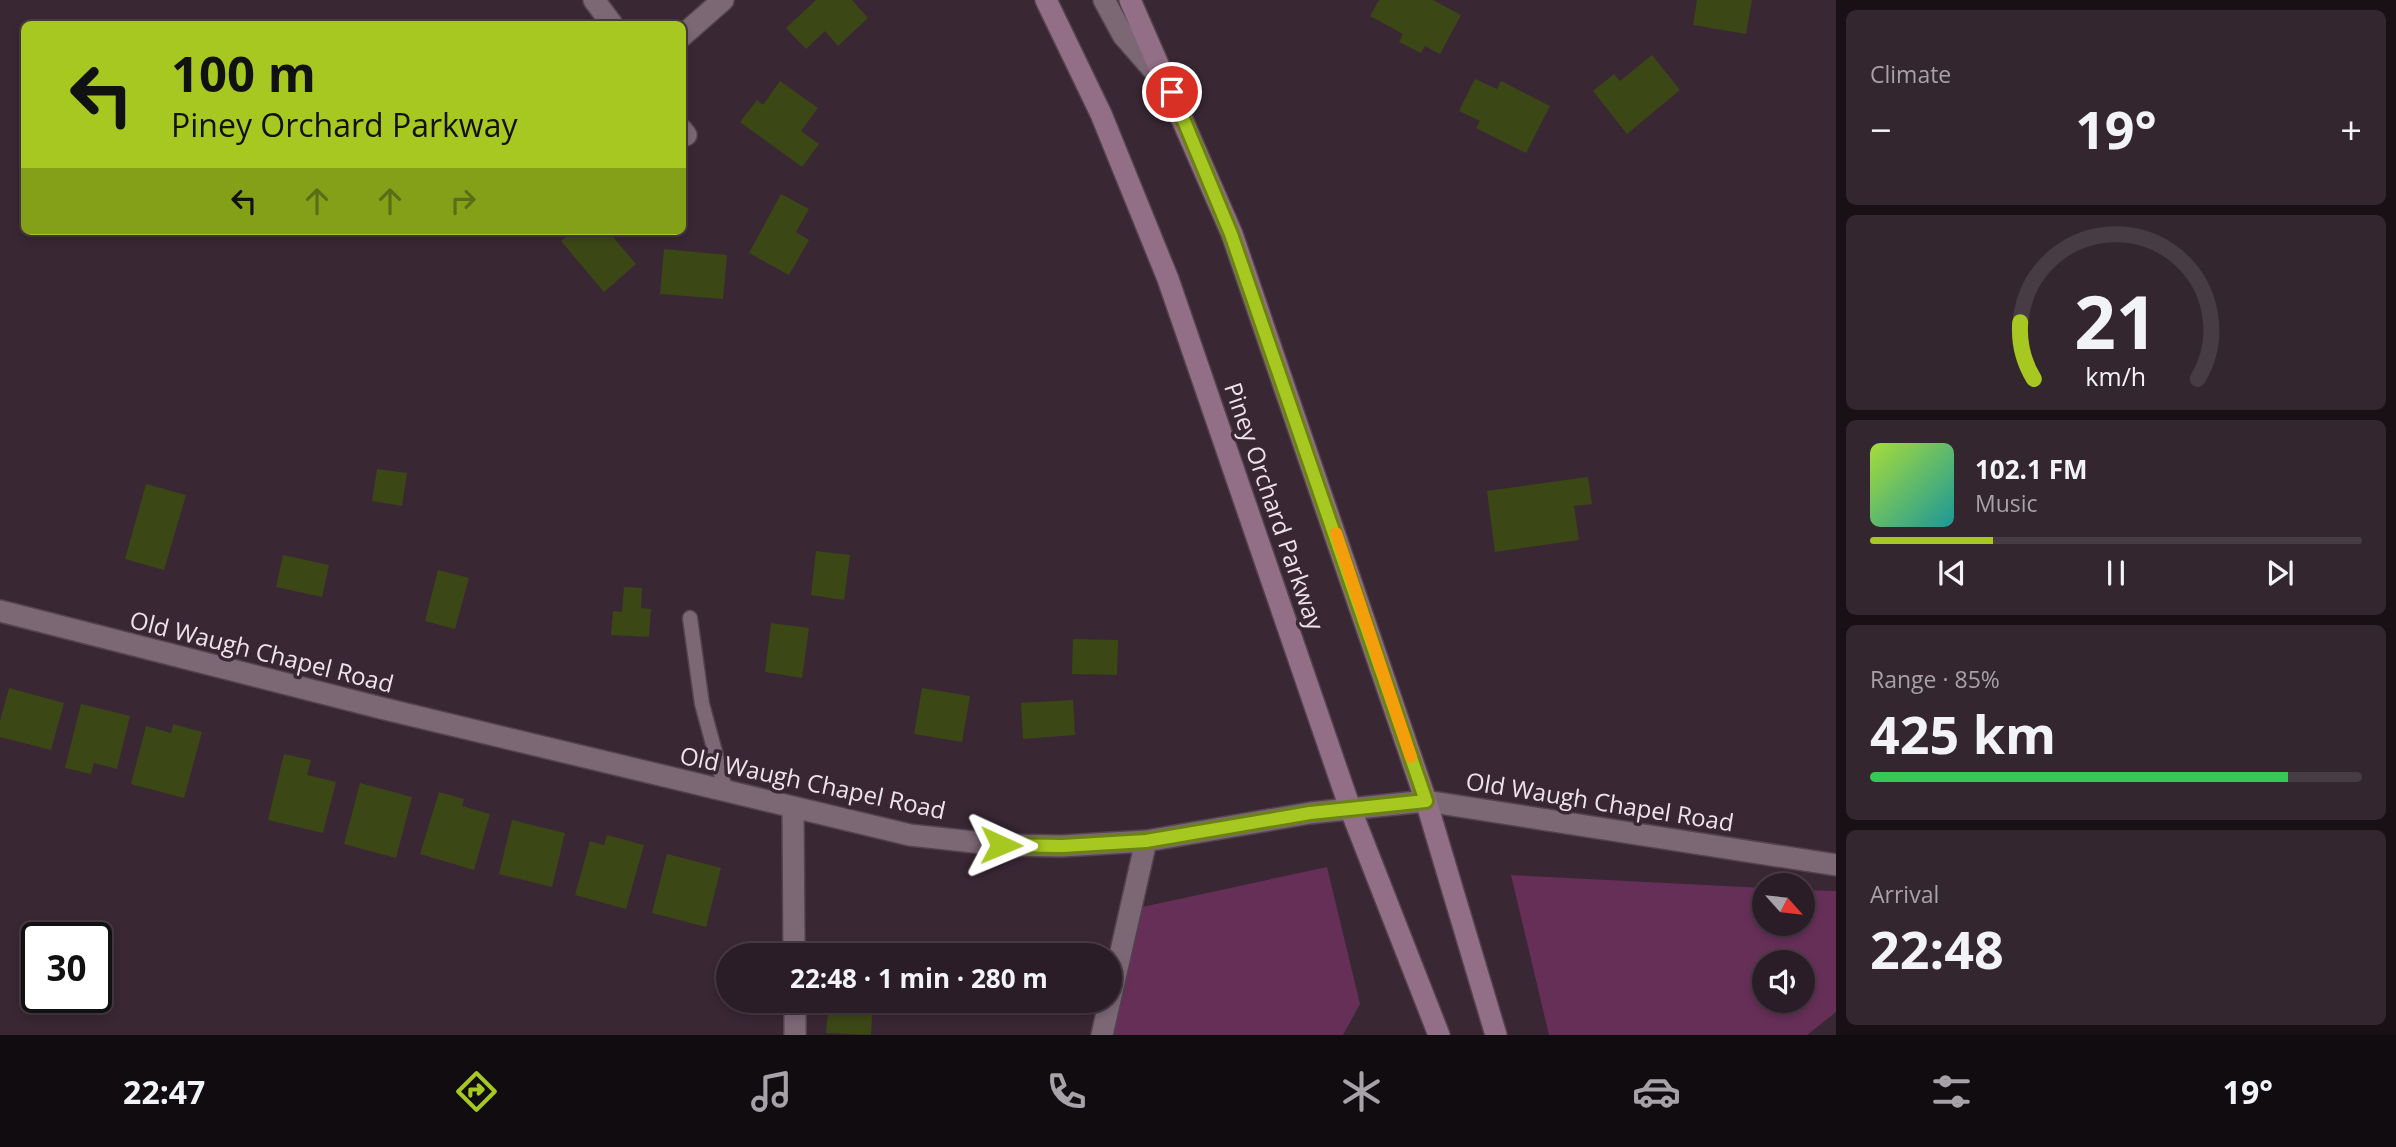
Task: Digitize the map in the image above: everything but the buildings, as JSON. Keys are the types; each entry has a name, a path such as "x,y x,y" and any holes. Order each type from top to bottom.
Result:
{"main road":[{"name":"Piney Orchard Parkway","path":"1046,0 1101,114 1168,279 1350,808 1438,1035"},
{"name":"Piney Orchard Parkway","path":"1130,0 1172,92 1231,234 1426,801 1496,1035"}],"street":[{"path":"594,0 610,21"},
{"path":"686,32 723,0"},
{"path":"1104,0 1123,35 1172,92"},
{"name":"Old Waugh Chapel Road","path":"0,611 726,792 910,835 1001,845 1062,846 1146,841 1350,808 1426,801 1836,865"},
{"path":"793,808 794,943"},
{"path":"1102,1035 1146,841"},
{"path":"794,1013 795,1035"}],"lane":[{"path":"690,618 702,704 726,792"}],"shaded area":[{"path":"1327,867 1360,1004 1343,1035 1111,1035 1116,1013 1122,1013 1122,990 1142,907"},
{"path":"1511,875 1752,887 1752,936 1815,936 1815,890 1836,891 1836,1012 1807,1035 1549,1035"}],"slow traffic":[{"path":"1336,533 1411,757"}],"route":[{"path":"1001,845 1062,846 1146,841 1310,813 1426,801 1333,522 1231,234 1172,92"}]}
